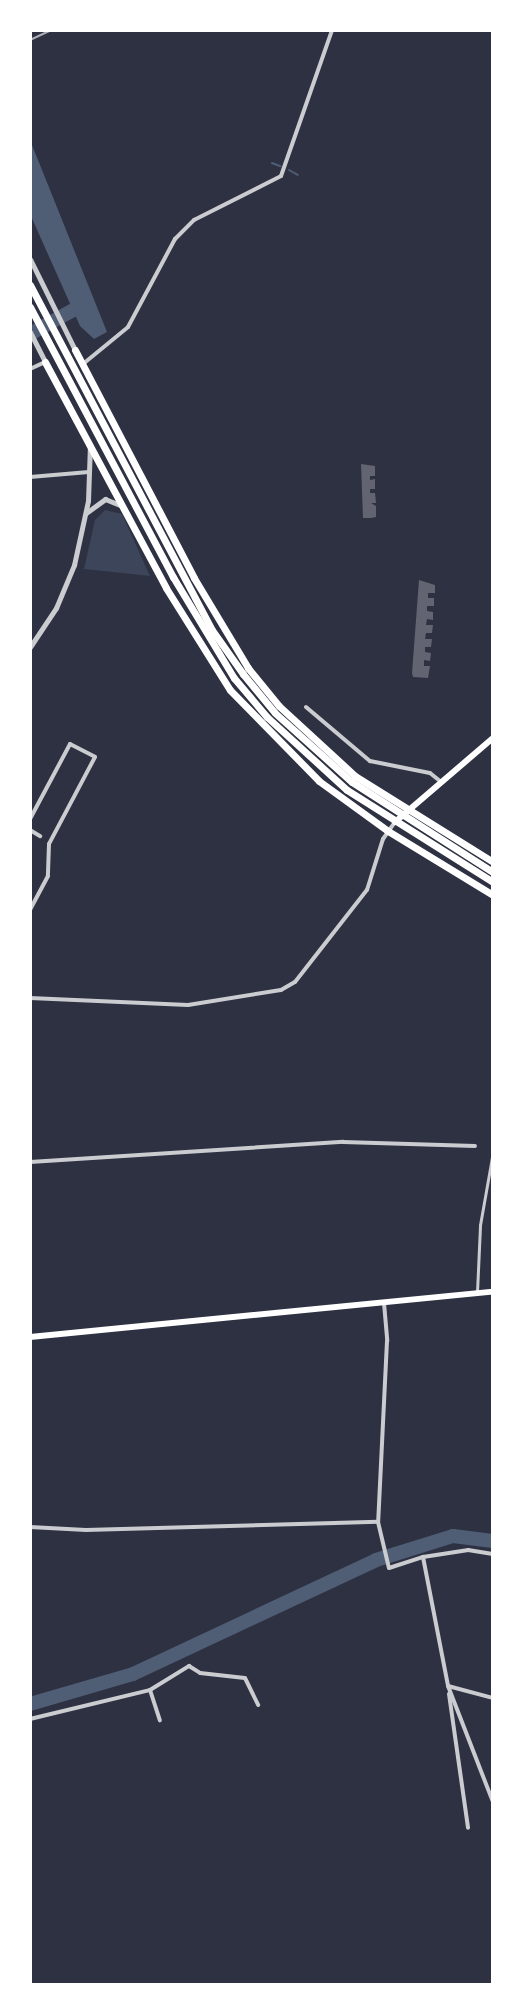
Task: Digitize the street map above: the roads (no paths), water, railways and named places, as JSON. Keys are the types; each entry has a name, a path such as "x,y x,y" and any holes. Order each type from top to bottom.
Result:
{"main road":[{"path":"30,285 213,630 275,713 326,761 398,819 493,871"},
{"path":"30,307 196,619 234,678 290,740 320,767 493,882"},
{"path":"75,350 195,581 248,668 279,706 344,765 408,809 491,860 493,871"},
{"path":"67,356 83,364"},
{"path":"45,362 166,588 230,690 266,729 328,788 388,831 493,895"},
{"path":"82,406 90,443"},
{"path":"124,444 125,465"},
{"path":"166,588 196,619"},
{"path":"266,729 290,740"},
{"path":"398,819 493,738"},
{"path":"326,761 344,765"},
{"path":"320,767 328,788"},
{"path":"30,1337 493,1292"}],"street":[{"path":"83,364 128,327 175,239 194,220 281,176 332,30"},
{"path":"30,259 75,350"},
{"path":"30,332 45,362 30,369"},
{"path":"30,647 67,583 85,514 90,472 90,443"},
{"path":"30,477 90,472"},
{"path":"85,514 105,499 115,501 126,511"},
{"path":"306,707 370,761 430,773 441,782"},
{"path":"30,819 70,744 95,757 49,844 48,876 30,910"},
{"path":"30,998 188,1005 281,990 295,982 367,890 388,831 398,819"},
{"path":"30,830 40,836"},
{"path":"30,1162 343,1142 474,1146"},
{"path":"477,1294 480,1225 493,1151"},
{"path":"384,1303 387,1341 378,1522 389,1568 423,1557 468,1550 493,1554"},
{"path":"30,1527 86,1530 378,1522"},
{"path":"423,1557 448,1686 468,1828"},
{"path":"30,1719 150,1690 189,1666 200,1673 245,1678 258,1705"},
{"path":"448,1686 493,1698"},
{"path":"448,1686 493,1802"},
{"path":"150,1690 160,1720"}],"waterway":[{"path":"272,163 280,166"},
{"path":"289,170 298,175"},
{"path":"30,334 82,305 79,298"},
{"path":"30,1704 133,1674 376,1560 453,1536 493,1541"}],"railway":[{"path":"30,40 51,30"}]}
